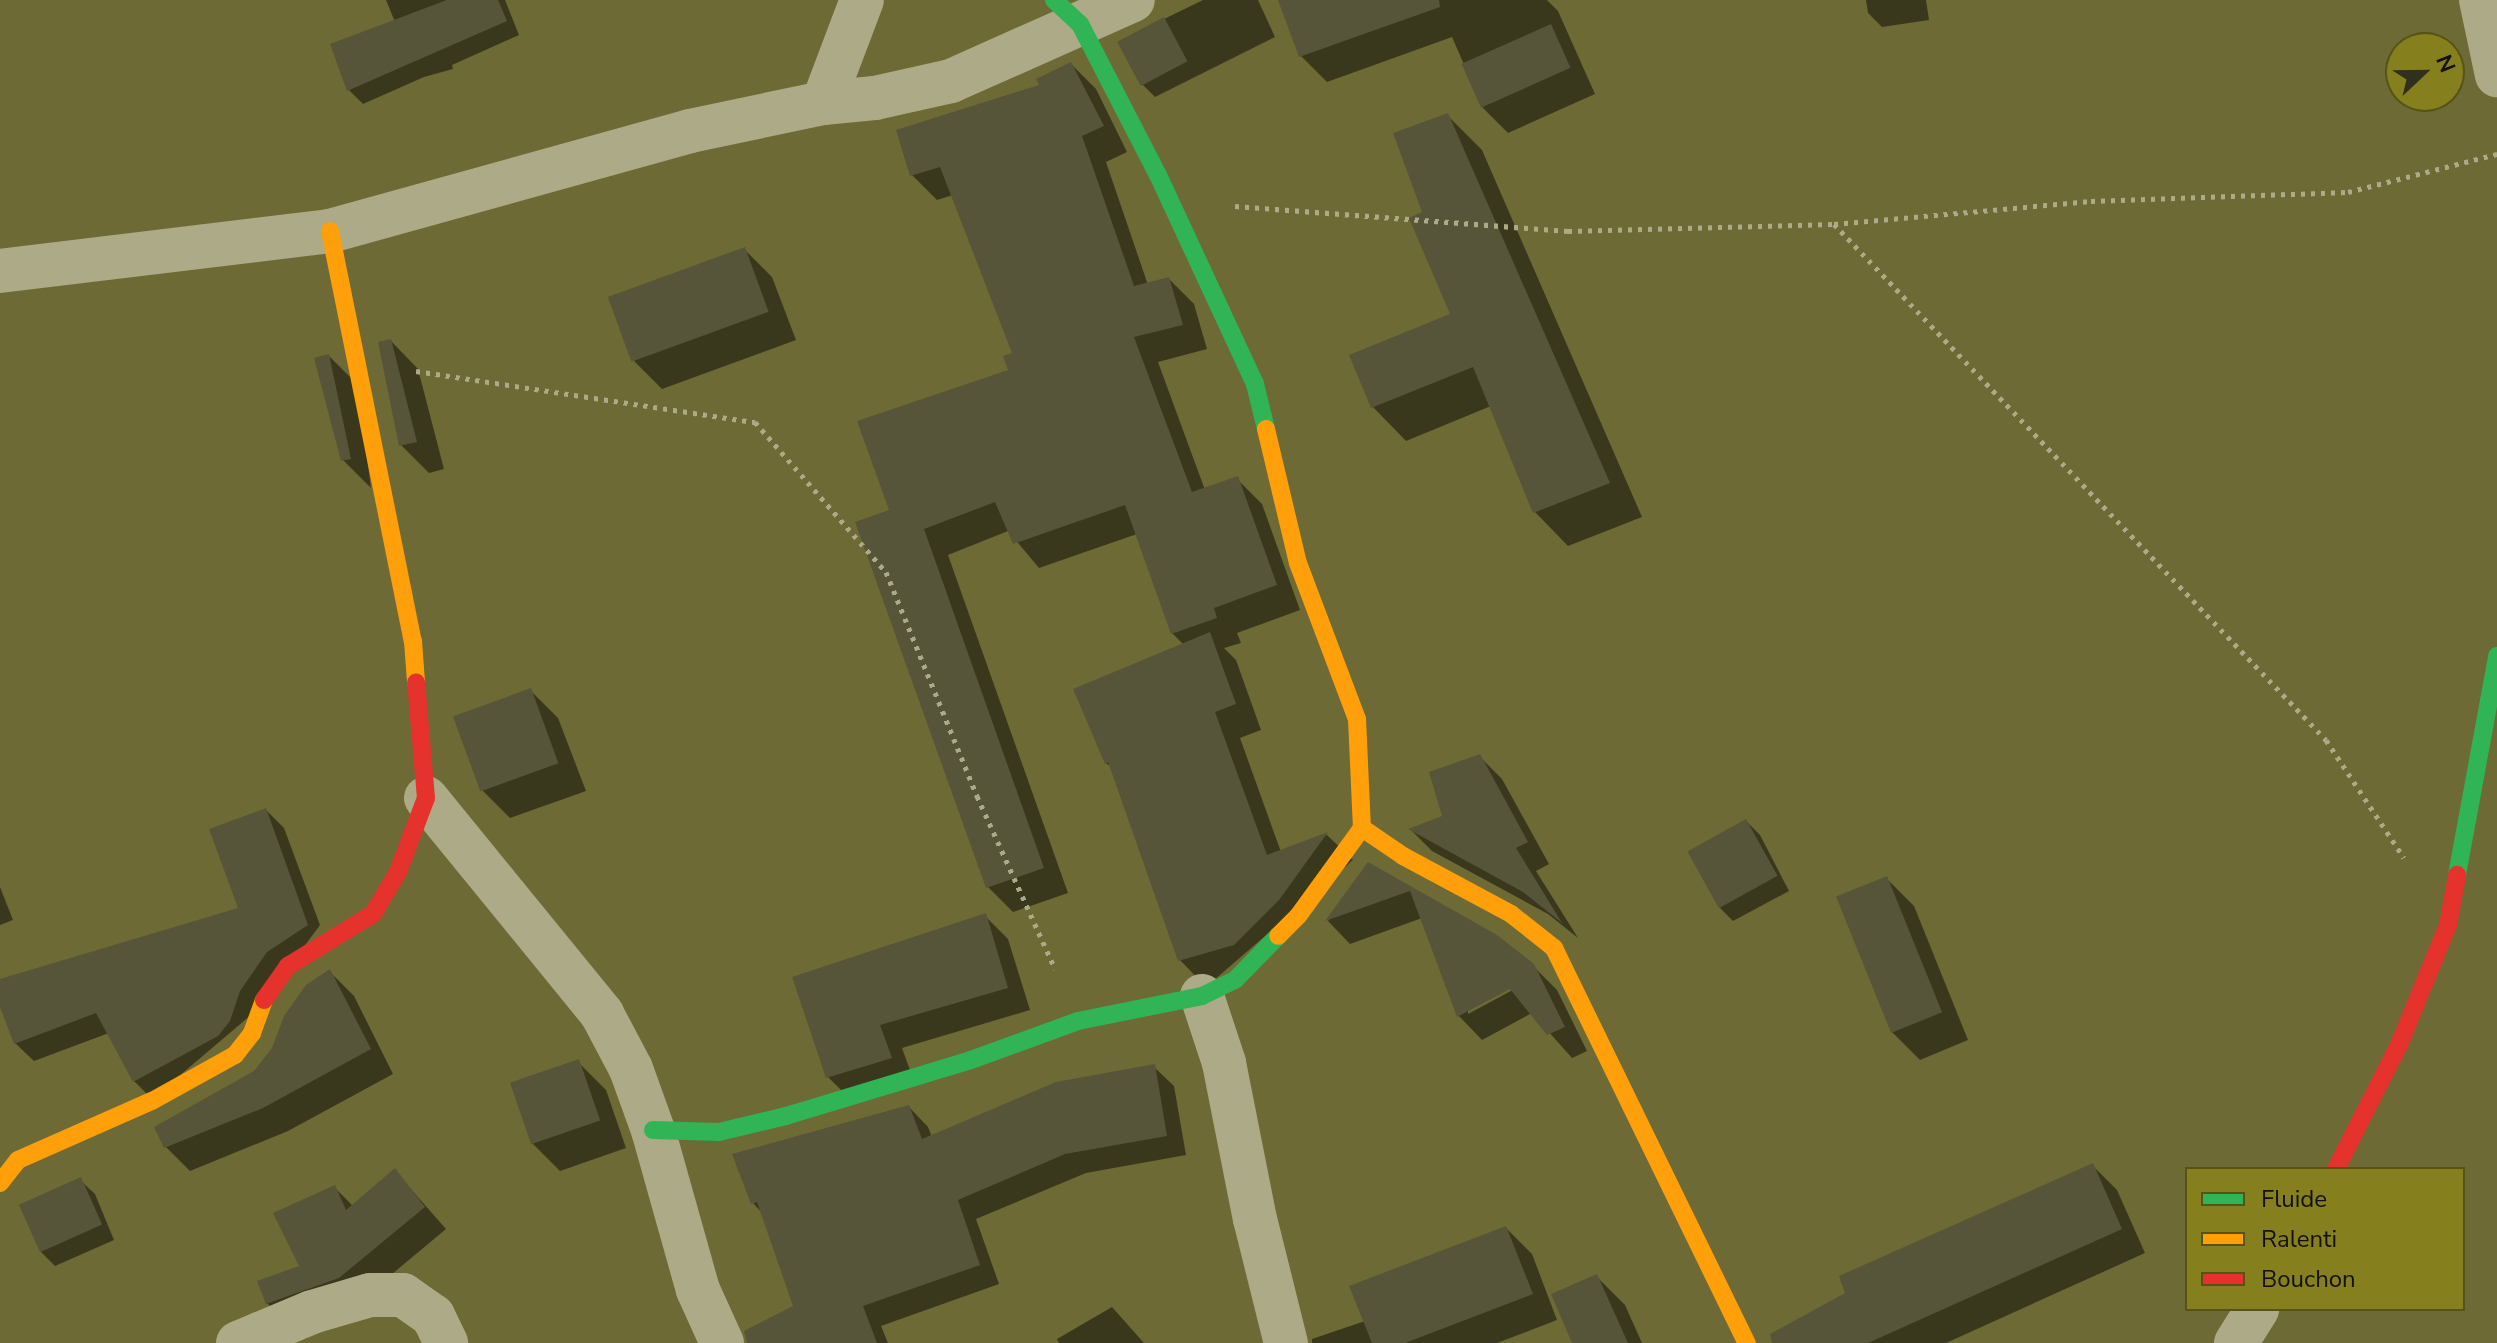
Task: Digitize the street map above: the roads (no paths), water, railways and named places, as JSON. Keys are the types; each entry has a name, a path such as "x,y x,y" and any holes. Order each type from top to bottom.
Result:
{"street":[{"path":"823,103 862,0"},
{"path":"0,271 330,231 690,131 823,103 875,98 951,81 1067,12 1133,0"},
{"path":"2481,0 2497,75"},
{"path":"653,1130 719,1132 786,1116 971,1060 1078,1021 1202,996 1235,980 1298,916 1362,828 1357,719 1298,563 1255,384 1158,175 1067,12"},
{"path":"0,1183 18,1160 152,1101 235,1055 252,1033 261,1005 288,966 373,914 398,872 426,798 413,641 330,231"},
{"path":"2337,1167 2399,1045 2448,925 2491,738 2497,656"},
{"path":"426,798 602,1014 631,1069 653,1130 698,1290 722,1343"},
{"path":"1362,828 1403,856 1511,914 1554,948 1747,1343"},
{"path":"1202,996 1224,1063 1255,1219 1286,1343"},
{"path":"238,1343 312,1312 370,1295 403,1295 438,1334"},
{"path":"2236,1343 2256,1311"}]}
